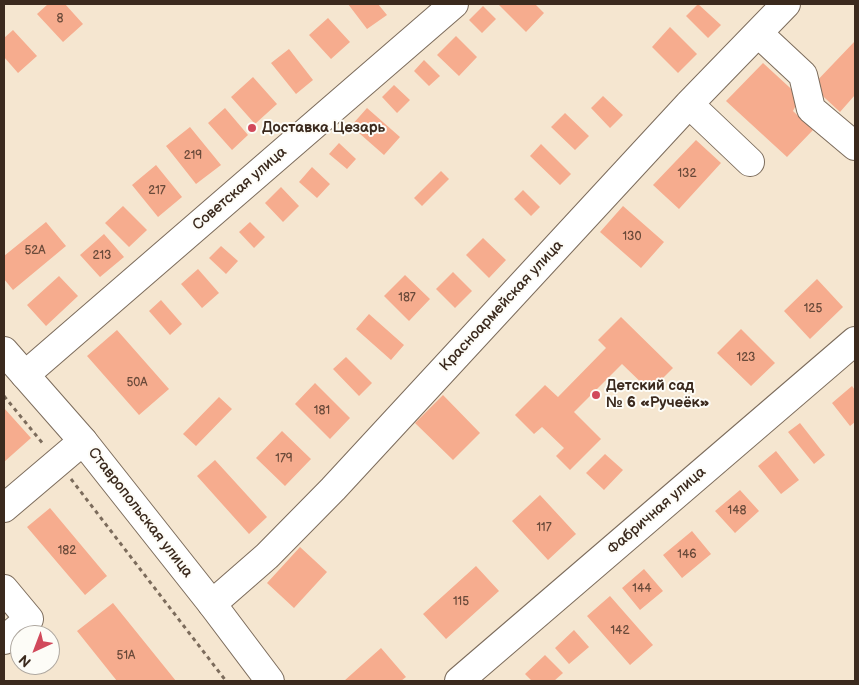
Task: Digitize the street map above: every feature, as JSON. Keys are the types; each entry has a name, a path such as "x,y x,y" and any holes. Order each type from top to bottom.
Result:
{"street":[{"name":"Советская улица","path":"25,375 454,4"},
{"name":"Красноармейская улица","path":"212,604 266,556 333,489 689,104 786,4"},
{"path":"758,33 803,75 811,109 855,146"},
{"path":"689,104 750,162"},
{"name":"Фабричная улица","path":"458,681 855,341"},
{"name":"Ставропольская улица","path":"4,351 83,441 212,604 270,681"},
{"path":"4,508 83,441"},
{"path":"4,589 29,619 4,640"}],"path":[{"path":"4,396 58,462 226,681"}],"building":[{"path":"48,4 65,4 83,24 63,42 37,14"},
{"path":"348,4 378,4 387,15 367,29"},
{"path":"500,4 535,4 544,13 526,32"},
{"path":"698,4 721,25 708,38 686,16"},
{"path":"483,6 496,19 482,33 469,20"},
{"path":"328,18 350,42 331,59 309,35"},
{"path":"670,27 697,54 678,73 652,47"},
{"path":"13,30 37,56 18,73 4,57 4,38"},
{"path":"456,36 477,57 459,76 437,55"},
{"path":"855,41 855,95 840,112 812,86"},
{"path":"289,49 313,80 296,94 271,63"},
{"path":"424,60 440,76 429,86 414,71"},
{"path":"763,63 800,97 793,111 813,130 787,157 726,101"},
{"path":"253,77 277,104 255,124 231,97"},
{"path":"394,85 410,100 397,113 382,97"},
{"path":"603,96 623,115 610,128 591,108"},
{"path":"225,108 248,135 232,150 208,123"},
{"path":"367,108 400,137 384,155 351,126"},
{"path":"565,113 589,136 575,150 551,127"},
{"path":"190,127 221,165 196,184 166,146"},
{"path":"696,140 721,163 679,209 653,185"},
{"path":"339,143 356,159 347,169 329,154"},
{"path":"541,144 571,174 560,185 530,156"},
{"path":"156,165 182,197 158,217 132,185"},
{"path":"312,167 330,184 317,198 299,182"},
{"path":"441,171 449,179 422,206 414,198"},
{"path":"281,187 299,206 283,222 265,203"},
{"path":"523,190 540,207 531,216 514,199"},
{"path":"123,206 147,230 129,247 105,223"},
{"path":"623,206 664,242 641,268 600,232"},
{"path":"46,222 66,246 13,290 4,279 4,256"},
{"path":"250,222 265,237 254,248 239,232"},
{"path":"104,234 124,257 100,277 80,255"},
{"path":"483,238 506,260 489,278 466,255"},
{"path":"221,246 238,261 226,274 209,258"},
{"path":"198,269 219,293 202,308 181,284"},
{"path":"453,272 472,291 455,308 436,289"},
{"path":"405,275 430,299 409,321 384,296"},
{"path":"59,276 78,296 46,326 27,305"},
{"path":"817,279 843,307 810,339 784,311"},
{"path":"161,300 182,324 170,335 149,311"},
{"path":"369,314 404,345 391,360 356,329"},
{"path":"621,317 673,368 650,391 622,364 574,412 601,439 570,470 556,456 564,448 542,427 534,434 515,415 545,385 558,397 606,348 598,340"},
{"path":"741,329 775,363 751,386 717,353"},
{"path":"117,330 169,389 139,415 87,356"},
{"path":"346,357 372,383 359,396 333,369"},
{"path":"315,383 350,418 330,439 295,404"},
{"path":"852,386 855,390 855,422 850,426 832,403"},
{"path":"443,395 480,433 453,460 415,423"},
{"path":"219,397 232,409 196,446 183,434"},
{"path":"4,408 31,438 4,462"},
{"path":"800,423 825,455 814,464 788,432"},
{"path":"282,431 311,459 285,486 256,458"},
{"path":"776,451 799,480 781,494 758,466"},
{"path":"605,454 623,470 604,490 586,473"},
{"path":"215,460 267,517 249,534 197,476"},
{"path":"740,490 759,511 735,533 715,511"},
{"path":"540,495 576,534 548,560 512,521"},
{"path":"50,508 107,576 85,595 27,527"},
{"path":"692,531 711,554 682,578 663,555"},
{"path":"300,547 327,572 294,608 267,583"},
{"path":"476,566 499,591 446,639 423,614"},
{"path":"644,569 663,591 640,610 622,588"},
{"path":"610,596 653,645 630,665 587,616"},
{"path":"113,603 176,681 117,681 77,631"},
{"path":"574,630 589,647 569,664 555,648"},
{"path":"381,648 406,677 401,681 344,681"},
{"path":"545,655 563,673 554,681 532,681 525,674"}],"place":[{"name":"Доставка Цезарь","path":"252,128"},
{"name":"Детский сад № 6 «Ручеёк»","path":"596,395"}]}
